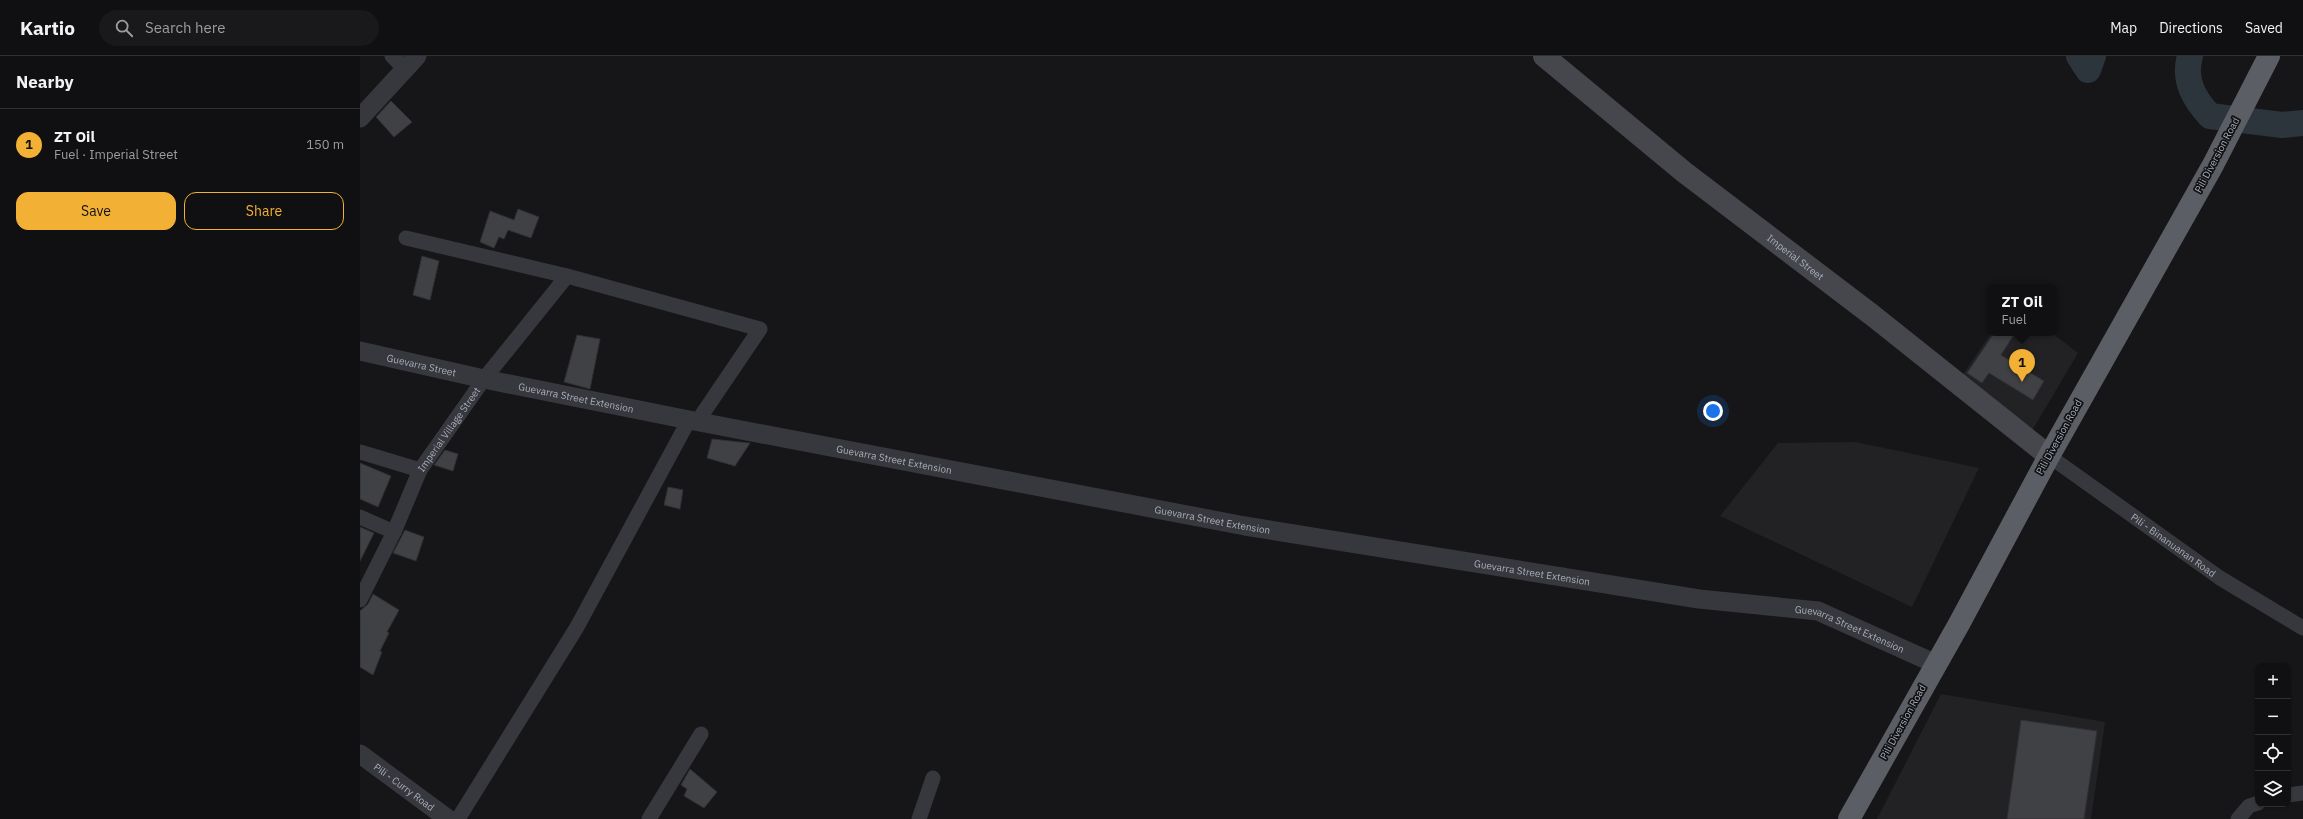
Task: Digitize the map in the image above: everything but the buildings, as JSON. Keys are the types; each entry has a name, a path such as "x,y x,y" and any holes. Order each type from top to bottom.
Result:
{"highway":[{"name":"Pili Diversion Road","path":"1849,819 1936,664 2049,456 2212,165 2269,56"}],"main road":[{"name":"Imperial Street","path":"1544,56 1684,172 1872,315 2049,456"}],"street":[{"path":"360,118 405,60"},
{"path":"406,238 567,276 760,329 693,421 577,627 458,819"},
{"name":"Imperial Village Street","path":"360,600 394,532 420,470 484,379 567,276"},
{"name":"Guevarra Street","path":"360,352 484,379"},
{"name":"Guevarra Street Extension","path":"484,379 693,421 1245,526 1699,599 1818,611 1936,664"},
{"path":"360,452 420,470"},
{"name":"Pili - Binanuanan Road","path":"2049,456 2220,578 2303,628"},
{"path":"360,517 394,532"},
{"path":"649,819 701,734"},
{"name":"Pili - Curry Road","path":"360,754 448,819"},
{"path":"918,819 933,778"},
{"path":"2291,795 2303,793"},
{"path":"2238,819 2249,806 2255,804"}],"shaded area":[{"path":"1989,336 2056,336 2078,353 2033,429 1962,376"},
{"path":"1856,442 1979,468 1912,607 1720,516 1778,443"},
{"path":"1941,694 2105,722 2091,819 1877,819"}],"waterway":[{"path":"2079,56 2088,70 2093,56"},
{"path":"2190,56 2188,73 2191,89 2199,103 2210,116 2282,125 2303,123"}],"place":[{"name":"ZT Oil","path":"2022,382"}]}
